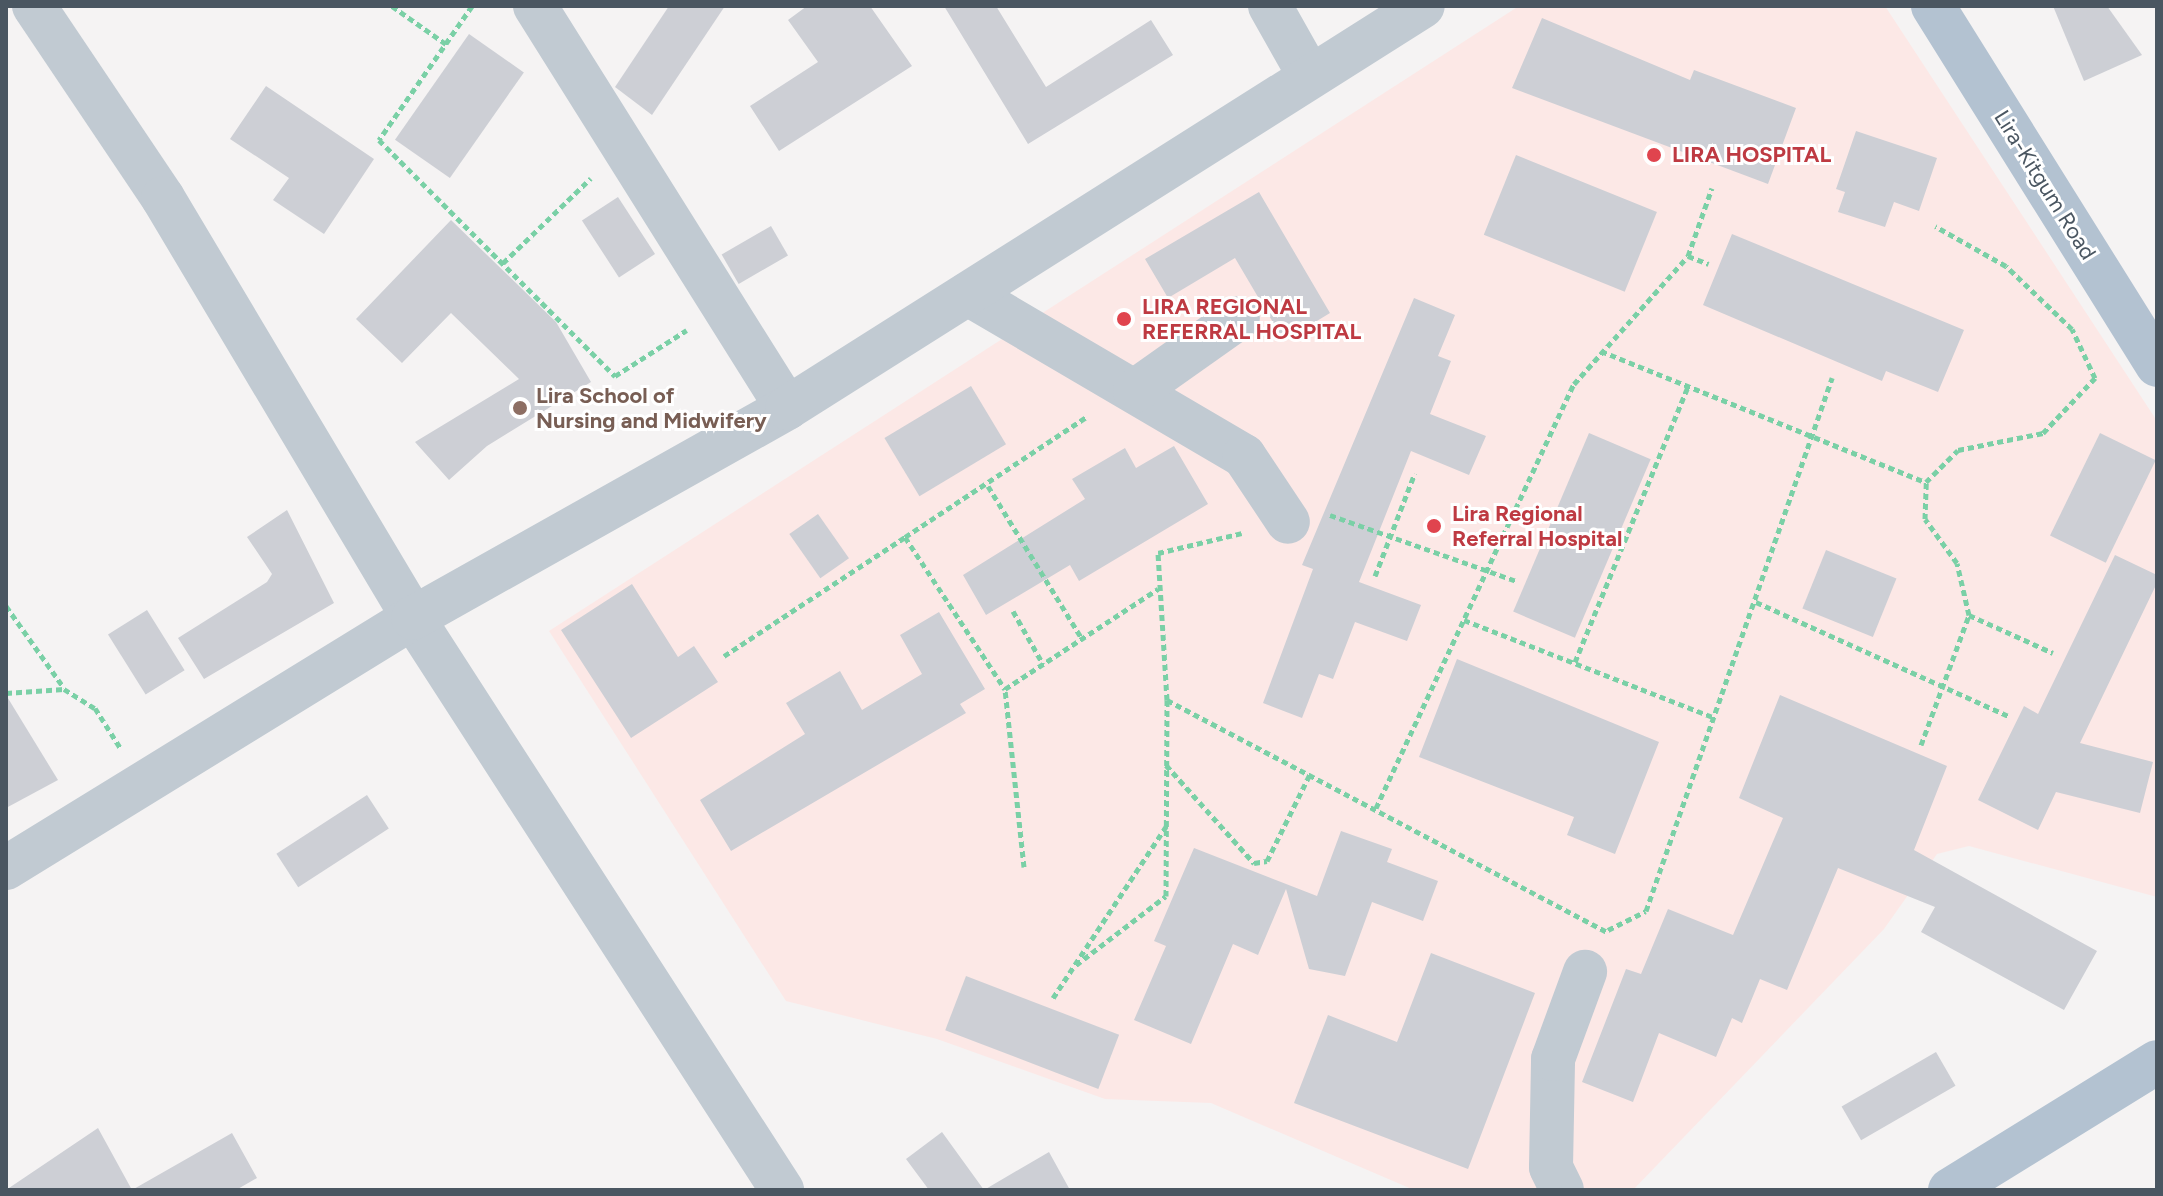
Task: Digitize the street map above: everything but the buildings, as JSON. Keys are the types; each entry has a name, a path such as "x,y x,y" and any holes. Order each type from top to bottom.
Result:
{"main road":[{"name":"Lira-Kitgum Road","path":"1933,6 2157,365"},
{"path":"1950,1190 2157,1062"}],"street":[{"path":"34,6 163,198 413,618 782,1190"},
{"path":"535,6 787,408"},
{"path":"1270,6 1310,77"},
{"path":"6,868 140,780 413,618 787,408 1423,6"},
{"path":"968,294 1244,456 1288,522"},
{"path":"1132,390 1238,318"},
{"path":"1562,1190 1551,1167 1553,1059 1585,972"}],"path":[{"path":"392,6 446,44"},
{"path":"472,6 379,140 615,376 725,306"},
{"path":"503,263 624,147"},
{"path":"1376,808 1574,384 1688,256 1712,188"},
{"path":"1921,745 1945,688 1969,615 1957,563 1925,519 1926,482 1958,450 2043,433 2095,378 2072,329 2006,266 1935,226"},
{"path":"1688,256 1709,264"},
{"path":"1601,351 1810,432 1926,482"},
{"path":"1585,972 1608,930 1646,911 1756,602 1810,432 1832,378"},
{"path":"1575,662 1689,384"},
{"path":"724,656 1132,390"},
{"path":"1375,576 1415,473"},
{"path":"988,486 1082,639"},
{"path":"1076,965 1166,896 1167,700 1158,553 1328,514 1487,568 1516,581"},
{"path":"905,537 1005,689 1024,867"},
{"path":"1005,689 1158,589"},
{"path":"1756,602 2009,716"},
{"path":"6,606 64,689 95,708 140,780"},
{"path":"1013,611 1043,664"},
{"path":"1969,615 2053,653"},
{"path":"1464,620 1713,717"},
{"path":"6,693 64,689"},
{"path":"1167,700 1608,930"},
{"path":"1166,765 1254,863 1267,861 1310,774"},
{"path":"1053,998 1168,822"}],"shaded area":[{"name":"Lira Regional Referral Hospital","path":"1519,6 1885,6 2157,421 2157,897 1969,846 1937,854 1884,929 1633,1190 1414,1190 1211,1103 1105,1099 937,1039 786,1001 549,631"}],"place":[{"name":"LIRA HOSPITAL","path":"1654,155"},
{"name":"LIRA REGIONAL REFERRAL HOSPITAL","path":"1124,319"},
{"name":"Lira School of Nursing and Midwifery","path":"520,408"},
{"name":"Lira Regional Referral Hospital","path":"1434,526"}]}
